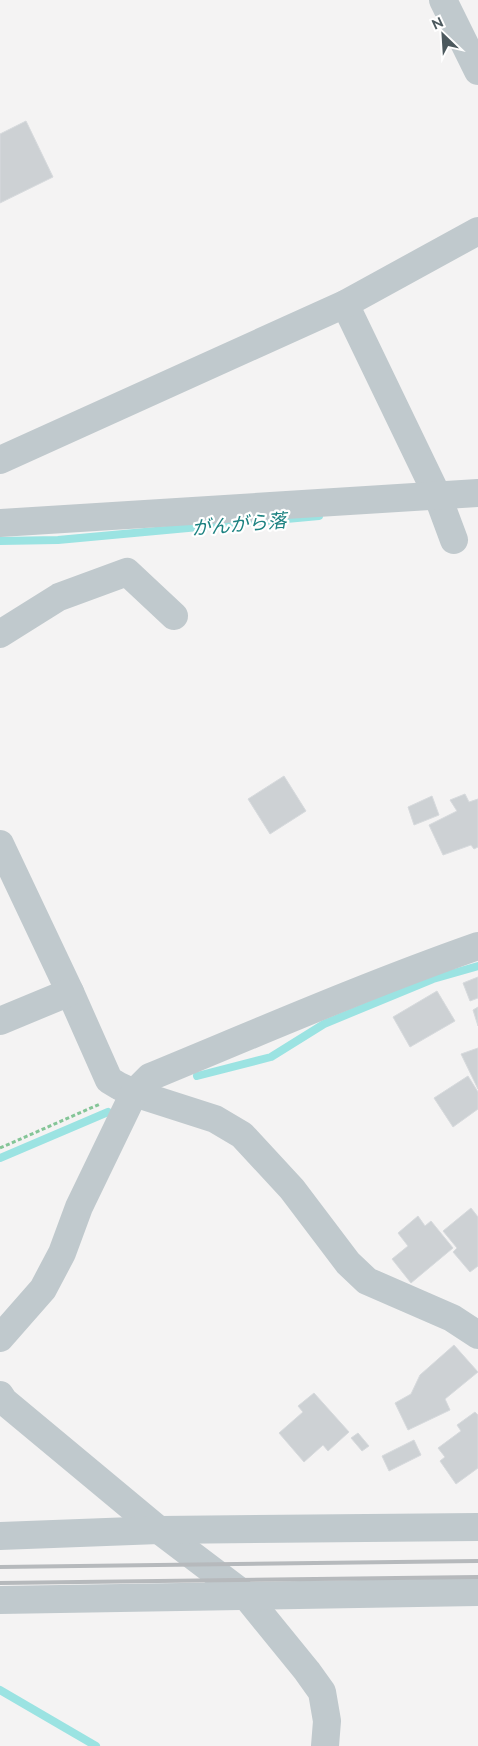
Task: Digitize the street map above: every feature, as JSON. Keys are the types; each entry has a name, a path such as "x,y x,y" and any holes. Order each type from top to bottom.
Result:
{"street":[{"path":"443,0 478,70"},
{"path":"0,460 345,304 478,231"},
{"path":"345,304 444,514"},
{"path":"0,523 444,514 478,493"},
{"path":"0,634 59,597 126,572 174,616"},
{"path":"0,844 110,1080 126,1090 215,1119 242,1136 292,1189 348,1263 367,1281 452,1318 478,1335"},
{"path":"0,1338 44,1289 62,1253 126,1090 150,1077 335,1000 478,946"},
{"path":"0,1021 70,992"},
{"path":"0,1395 4,1401 159,1530 246,1596 322,1692 327,1721 325,1746"},
{"path":"0,1536 159,1530 478,1527"},
{"path":"0,1600 478,1592"}],"path":[{"path":"0,1148 112,1099 126,1090"}],"building":[{"path":"26,121 53,177 0,203 0,134"},
{"path":"284,776 306,811 270,834 248,799"},
{"path":"465,794 469,802 478,799 478,847 474,849 471,845 443,855 429,825 457,811 450,800"},
{"path":"432,796 439,815 414,825 408,807"},
{"path":"478,977 478,998 470,1001 463,983"},
{"path":"437,991 455,1021 410,1047 393,1017"},
{"path":"478,1007 478,1026 473,1010"},
{"path":"478,1048 478,1089 461,1054"},
{"path":"468,1076 478,1092 478,1109 453,1127 434,1098"},
{"path":"471,1208 478,1217 478,1266 470,1272 453,1252 457,1248 443,1231"},
{"path":"418,1216 425,1226 431,1221 453,1248 411,1283 392,1259 408,1246 398,1233"},
{"path":"454,1345 478,1372 445,1399 450,1410 408,1430 395,1403 411,1394 420,1375"},
{"path":"314,1393 349,1432 328,1451 323,1445 304,1462 279,1433 303,1412 298,1406"},
{"path":"475,1412 478,1415 478,1468 456,1484 440,1461 445,1457 438,1448 461,1431 457,1425"},
{"path":"358,1433 369,1446 362,1451 351,1438"},
{"path":"414,1440 421,1455 389,1471 382,1456"}],"waterway":[{"name":"がんがら落","path":"0,541 58,540 319,516"},
{"path":"197,1076 271,1057 324,1024 433,979 478,966"},
{"path":"0,1158 108,1112"},
{"path":"0,1690 96,1746"}],"railway":[{"path":"0,1567 478,1561"},
{"path":"0,1583 478,1577"}]}
